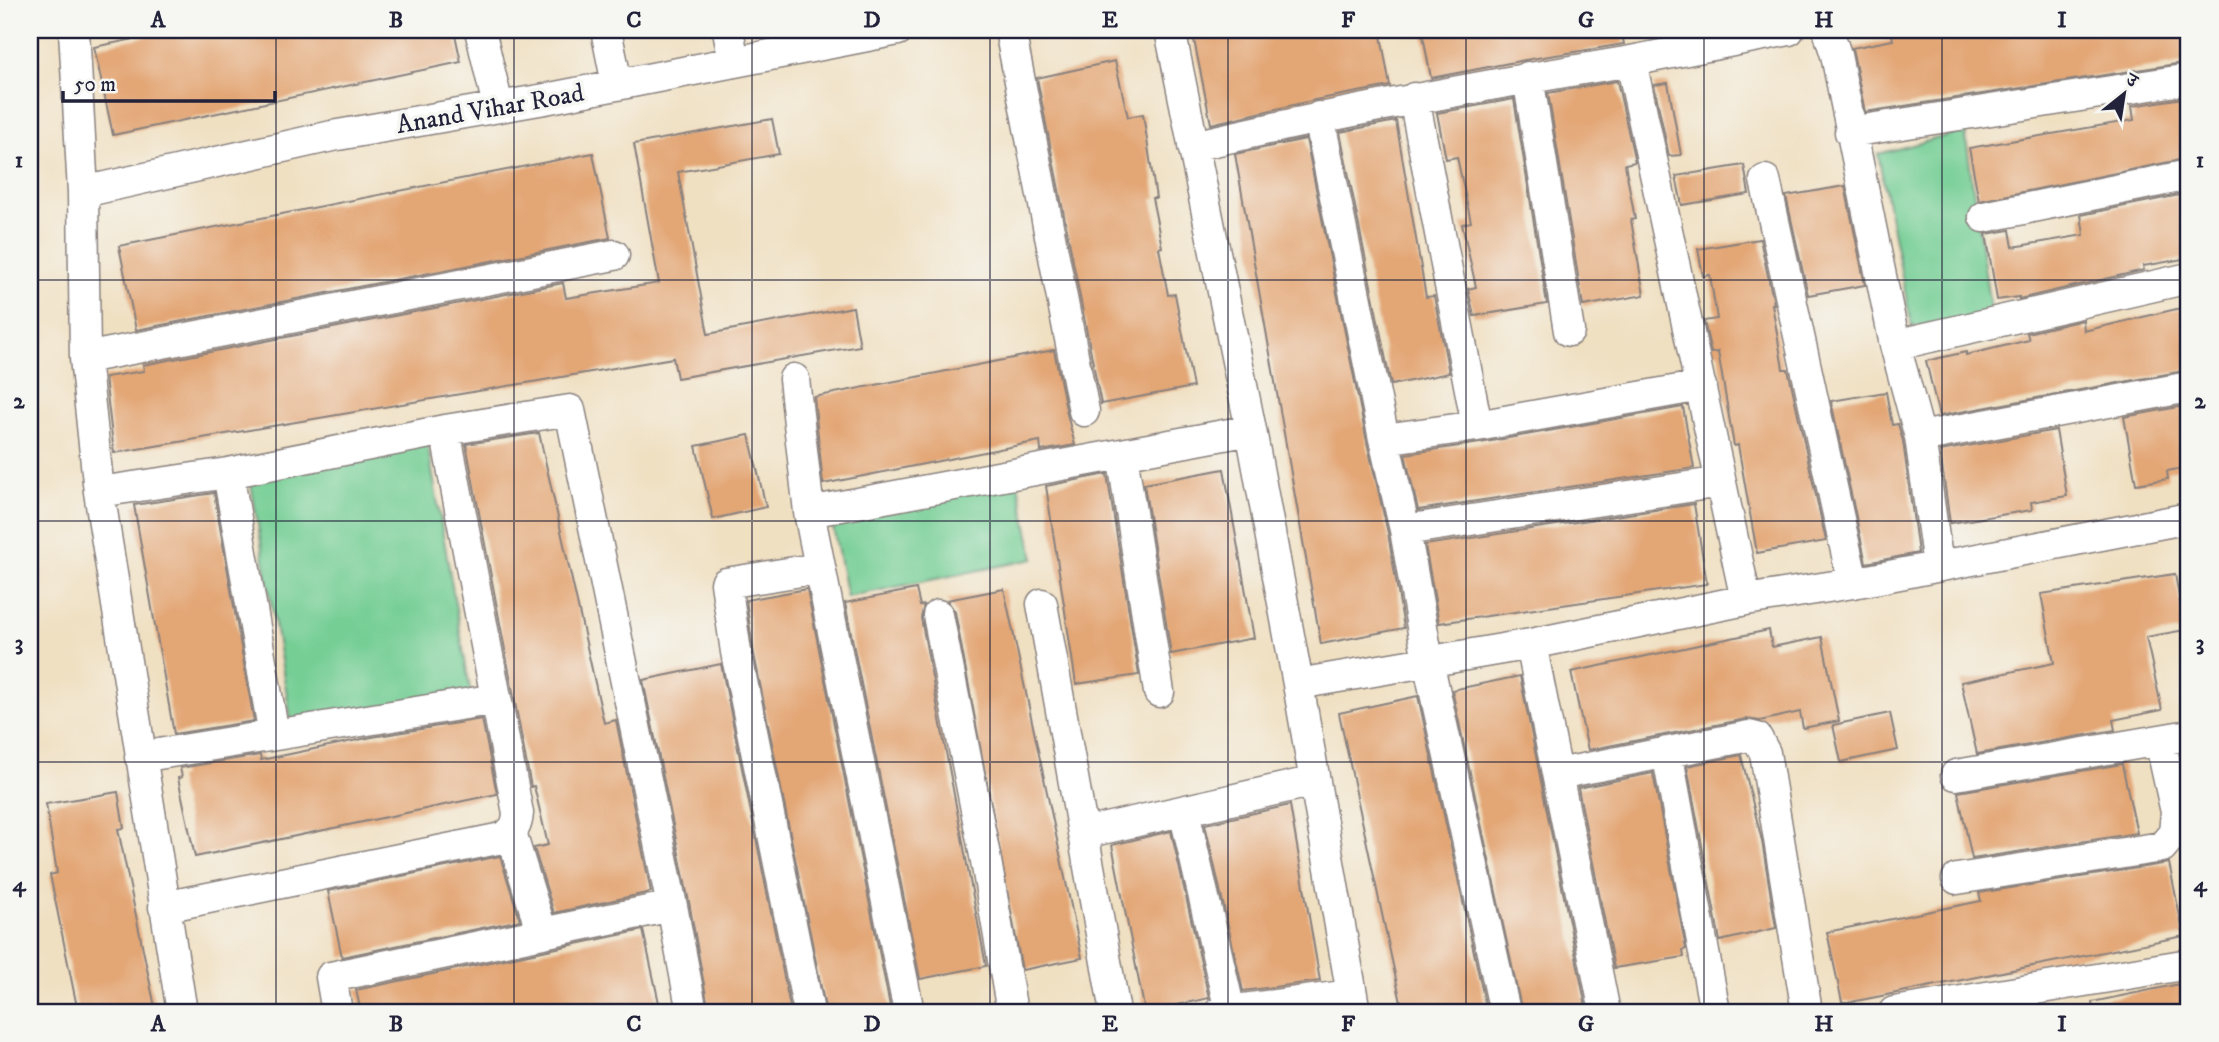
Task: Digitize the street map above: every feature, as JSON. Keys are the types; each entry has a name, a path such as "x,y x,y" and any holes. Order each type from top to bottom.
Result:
{"street":[{"path":"74,30 83,192 85,358 99,492 182,1012"},
{"path":"480,30 498,106"},
{"path":"606,30 617,84"},
{"path":"728,30 734,62"},
{"name":"Anand Vihar Road","path":"83,192 332,136 898,30"},
{"path":"1010,30 1084,411"},
{"path":"1170,30 1251,430 1353,1003 1225,1012 1184,811"},
{"path":"1193,146 1413,98 1631,61 1789,30"},
{"path":"1828,30 1836,55 1895,345 1920,437 1938,566"},
{"path":"1631,61 1746,600"},
{"path":"1528,77 1569,331"},
{"path":"1850,132 2189,79"},
{"path":"1413,98 1477,426"},
{"path":"1320,117 1384,439 1405,530 1428,661 1505,1012"},
{"path":"1984,217 2189,175"},
{"path":"1765,180 1853,583"},
{"path":"85,358 614,255"},
{"path":"1895,345 2189,278"},
{"path":"794,379 809,512 909,1012"},
{"path":"1384,439 1477,426 1701,386"},
{"path":"1920,437 2189,387"},
{"path":"99,492 228,473 446,430 570,410 673,906 692,1012"},
{"path":"164,908 502,838 517,826 518,813 446,430"},
{"path":"809,512 1251,430"},
{"path":"1122,454 1159,692"},
{"path":"228,473 274,735"},
{"path":"1405,530 1721,482"},
{"path":"1298,684 1531,644 1746,600 2188,526"},
{"path":"809,1012 736,652 726,583 820,568"},
{"path":"1042,604 1115,1012"},
{"path":"938,615 986,861 1012,1012"},
{"path":"1531,644 1605,1012"},
{"path":"140,757 496,699"},
{"path":"1956,775 2189,735"},
{"path":"1558,774 1749,736 1757,738 1762,745 1807,1012"},
{"path":"1957,879 2162,847 2174,833 2175,813 2160,740"},
{"path":"1667,752 1715,1012"},
{"path":"1084,833 1315,781"},
{"path":"511,833 542,933"},
{"path":"337,1012 331,977 673,906"},
{"path":"1894,1012 2189,964"}],"green space":[{"path":"1965,131 1991,315 1912,327 1878,154"},
{"path":"427,442 471,695 292,725 249,472"},
{"path":"1017,479 1034,559 847,597 831,517"}],"building":[{"path":"179,30 454,30 461,62 113,135 94,47"},
{"path":"1192,30 1380,30 1390,86 1211,124"},
{"path":"1422,30 1621,30 1624,44 1431,78"},
{"path":"1920,30 2185,30 2189,62 1865,112 1852,48 1893,40 1892,35"},
{"path":"1115,61 1128,117 1143,114 1156,198 1152,198 1162,247 1159,248 1168,295 1175,294 1193,387 1101,404 1037,78"},
{"path":"1617,81 1635,162 1625,164 1635,219 1631,220 1644,295 1583,306 1548,93"},
{"path":"1668,83 1681,155 1669,156 1654,85"},
{"path":"2189,97 2189,158 1979,201 1969,148 2134,120 2132,106"},
{"path":"1514,99 1547,304 1474,316 1468,289 1476,287 1462,224 1471,222 1457,157 1446,159 1437,113"},
{"path":"772,119 779,154 678,172 708,334 853,307 860,346 677,378 673,358 114,453 105,377 144,371 143,365 563,283 566,298 659,283 634,144"},
{"path":"1396,121 1426,297 1434,296 1449,373 1391,385 1340,132"},
{"path":"1306,139 1388,533 1404,628 1321,644 1235,154"},
{"path":"593,153 610,238 136,330 119,246"},
{"path":"1744,165 1749,194 1682,205 1676,176"},
{"path":"1845,186 1865,285 1808,295 1786,196"},
{"path":"2189,193 2189,258 2143,266 2144,270 2019,299 1997,300 1986,234 2010,230 2013,247 2084,235 2081,215"},
{"path":"1760,239 1774,304 1783,369 1788,369 1826,541 1757,553 1738,445 1734,446 1718,352 1711,353 1704,321 1717,319 1710,275 1703,276 1698,249"},
{"path":"2189,306 2189,370 1939,416 1926,361 1966,352 1966,355 2029,340 2027,333 2083,320 2084,331"},
{"path":"1054,350 1075,445 1041,451 1040,441 823,484 814,397"},
{"path":"1886,392 1892,425 1898,424 1903,441 1918,553 1866,563 1831,401"},
{"path":"2189,405 2189,467 2167,471 2168,479 2136,484 2124,417"},
{"path":"1683,407 1694,468 1418,510 1405,454"},
{"path":"2056,430 2067,496 2031,502 2032,510 1950,523 1940,451"},
{"path":"539,433 604,723 616,720 651,892 554,913 534,848 548,845 534,786 531,787 466,444"},
{"path":"749,435 766,507 713,519 696,446"},
{"path":"1224,469 1254,638 1171,654 1144,484"},
{"path":"1107,474 1139,675 1076,684 1046,486"},
{"path":"214,493 254,721 174,734 134,505"},
{"path":"1694,504 1707,584 1439,623 1425,545"},
{"path":"2175,574 2185,630 2146,637 2162,710 2113,720 2115,730 1977,754 1961,682 2054,663 2041,594"},
{"path":"807,589 891,1012 826,1012 753,649 746,600"},
{"path":"916,589 920,606 924,605 921,618 986,966 920,979 845,603"},
{"path":"1004,589 1082,958 1022,970 955,612 947,600"},
{"path":"1769,630 1772,647 1822,637 1839,721 1803,728 1800,712 1760,721 1746,719 1588,750 1571,672"},
{"path":"721,664 791,1012 709,1012 643,680"},
{"path":"1520,676 1587,1012 1522,1012 1452,690"},
{"path":"1418,696 1487,1012 1403,1012 1339,713"},
{"path":"1890,713 1898,750 1841,762 1833,725"},
{"path":"482,719 497,794 195,857 178,778 182,777 180,768 260,755 261,760 372,737"},
{"path":"1741,755 1762,841 1776,928 1720,941 1687,766"},
{"path":"2122,764 2137,833 1972,859 1958,792"},
{"path":"1653,773 1686,949 1683,950 1684,957 1614,968 1578,788"},
{"path":"118,792 124,828 118,829 156,1012 78,1012 50,875 57,873 46,804"},
{"path":"1290,805 1320,981 1243,991 1205,824"},
{"path":"1171,831 1209,998 1145,1012 1112,845"},
{"path":"500,856 520,920 342,957 328,891"},
{"path":"2169,863 2184,936 1842,1002 1827,932 1981,901 1979,893"},
{"path":"643,930 661,1012 361,1012 356,990"},
{"path":"2189,982 2189,1012 2093,1012 2092,1002"}]}
